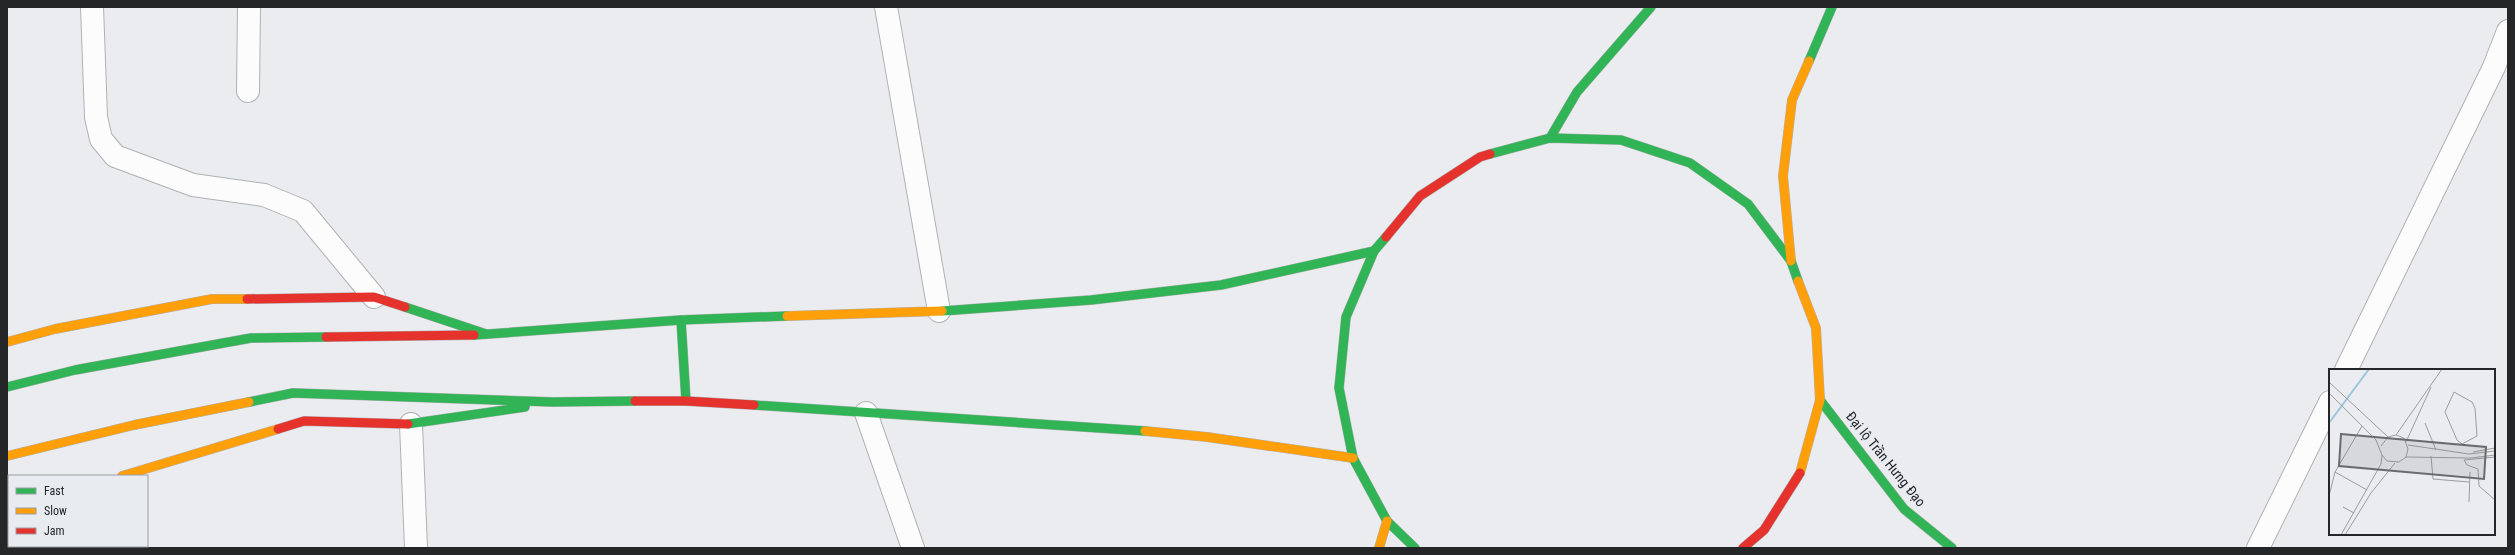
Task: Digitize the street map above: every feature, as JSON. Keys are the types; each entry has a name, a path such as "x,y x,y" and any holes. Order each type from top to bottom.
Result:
{"main road":[{"path":"1550,138 1577,92 1651,7"},
{"path":"1743,548 1764,530 1802,469 1820,400 1816,328 1792,261 1783,176 1792,100 1832,7"},
{"path":"1415,548 1387,521 1353,458 1339,388 1346,317 1374,251 1420,196 1480,157 1550,138 1622,140 1690,163 1748,204 1792,261"},
{"path":"7,387 75,370 251,338 491,335 681,320 940,311 1091,300 1221,285 1374,251"},
{"path":"7,342 54,329 212,299 374,297 491,335"},
{"path":"681,320 686,401"},
{"path":"7,456 134,425 293,393 553,402 686,401 1114,428 1207,437 1353,458"},
{"name":"Đại lộ Trần Hưng Đạo","path":"1820,400 1904,508 1952,548"},
{"path":"125,475 304,421 411,424 553,402"},
{"path":"1379,548 1387,521"}],"street":[{"path":"92,7 96,117 101,139 115,156 193,185 264,195 303,211 374,297"},
{"path":"248,91 249,7"},
{"path":"886,7 940,311"},
{"path":"2346,369 2494,68 2508,31"},
{"path":"2258,548 2329,404"},
{"path":"866,413 913,548"},
{"path":"411,424 416,548"}],"traffic: fast":[{"path":"1550,138 1577,92 1651,7"},
{"path":"1809,61 1832,7"},
{"path":"1490,154 1550,138 1621,140 1690,163 1748,204 1791,261 1798,281"},
{"path":"1386,237 1374,251 1346,317 1339,388 1353,458 1387,521 1415,548"},
{"path":"942,311 1091,300 1221,285 1374,251"},
{"path":"405,307 486,334"},
{"path":"474,335 681,320 787,316"},
{"path":"681,320 686,401"},
{"path":"7,387 75,370 251,338 326,337"},
{"path":"249,402 293,393 553,402 635,401"},
{"path":"1820,400 1904,509 1952,548"},
{"path":"754,405 1145,431"},
{"path":"408,424 525,407"}],"traffic: slow":[{"path":"1791,261 1783,176 1792,100 1809,61"},
{"path":"1798,281 1816,328 1820,400 1800,473"},
{"path":"7,342 55,329 212,299 247,299"},
{"path":"787,316 942,311"},
{"path":"7,456 134,425 249,402"},
{"path":"125,475 278,429"},
{"path":"1145,431 1207,437 1353,458"},
{"path":"1379,548 1387,521"}],"traffic: jam":[{"path":"1386,237 1420,196 1480,157 1490,154"},
{"path":"247,299 374,297 405,307"},
{"path":"326,337 474,335"},
{"path":"635,401 686,401 754,405"},
{"path":"278,429 304,421 408,424"},
{"path":"1743,548 1764,530 1800,473"}]}
